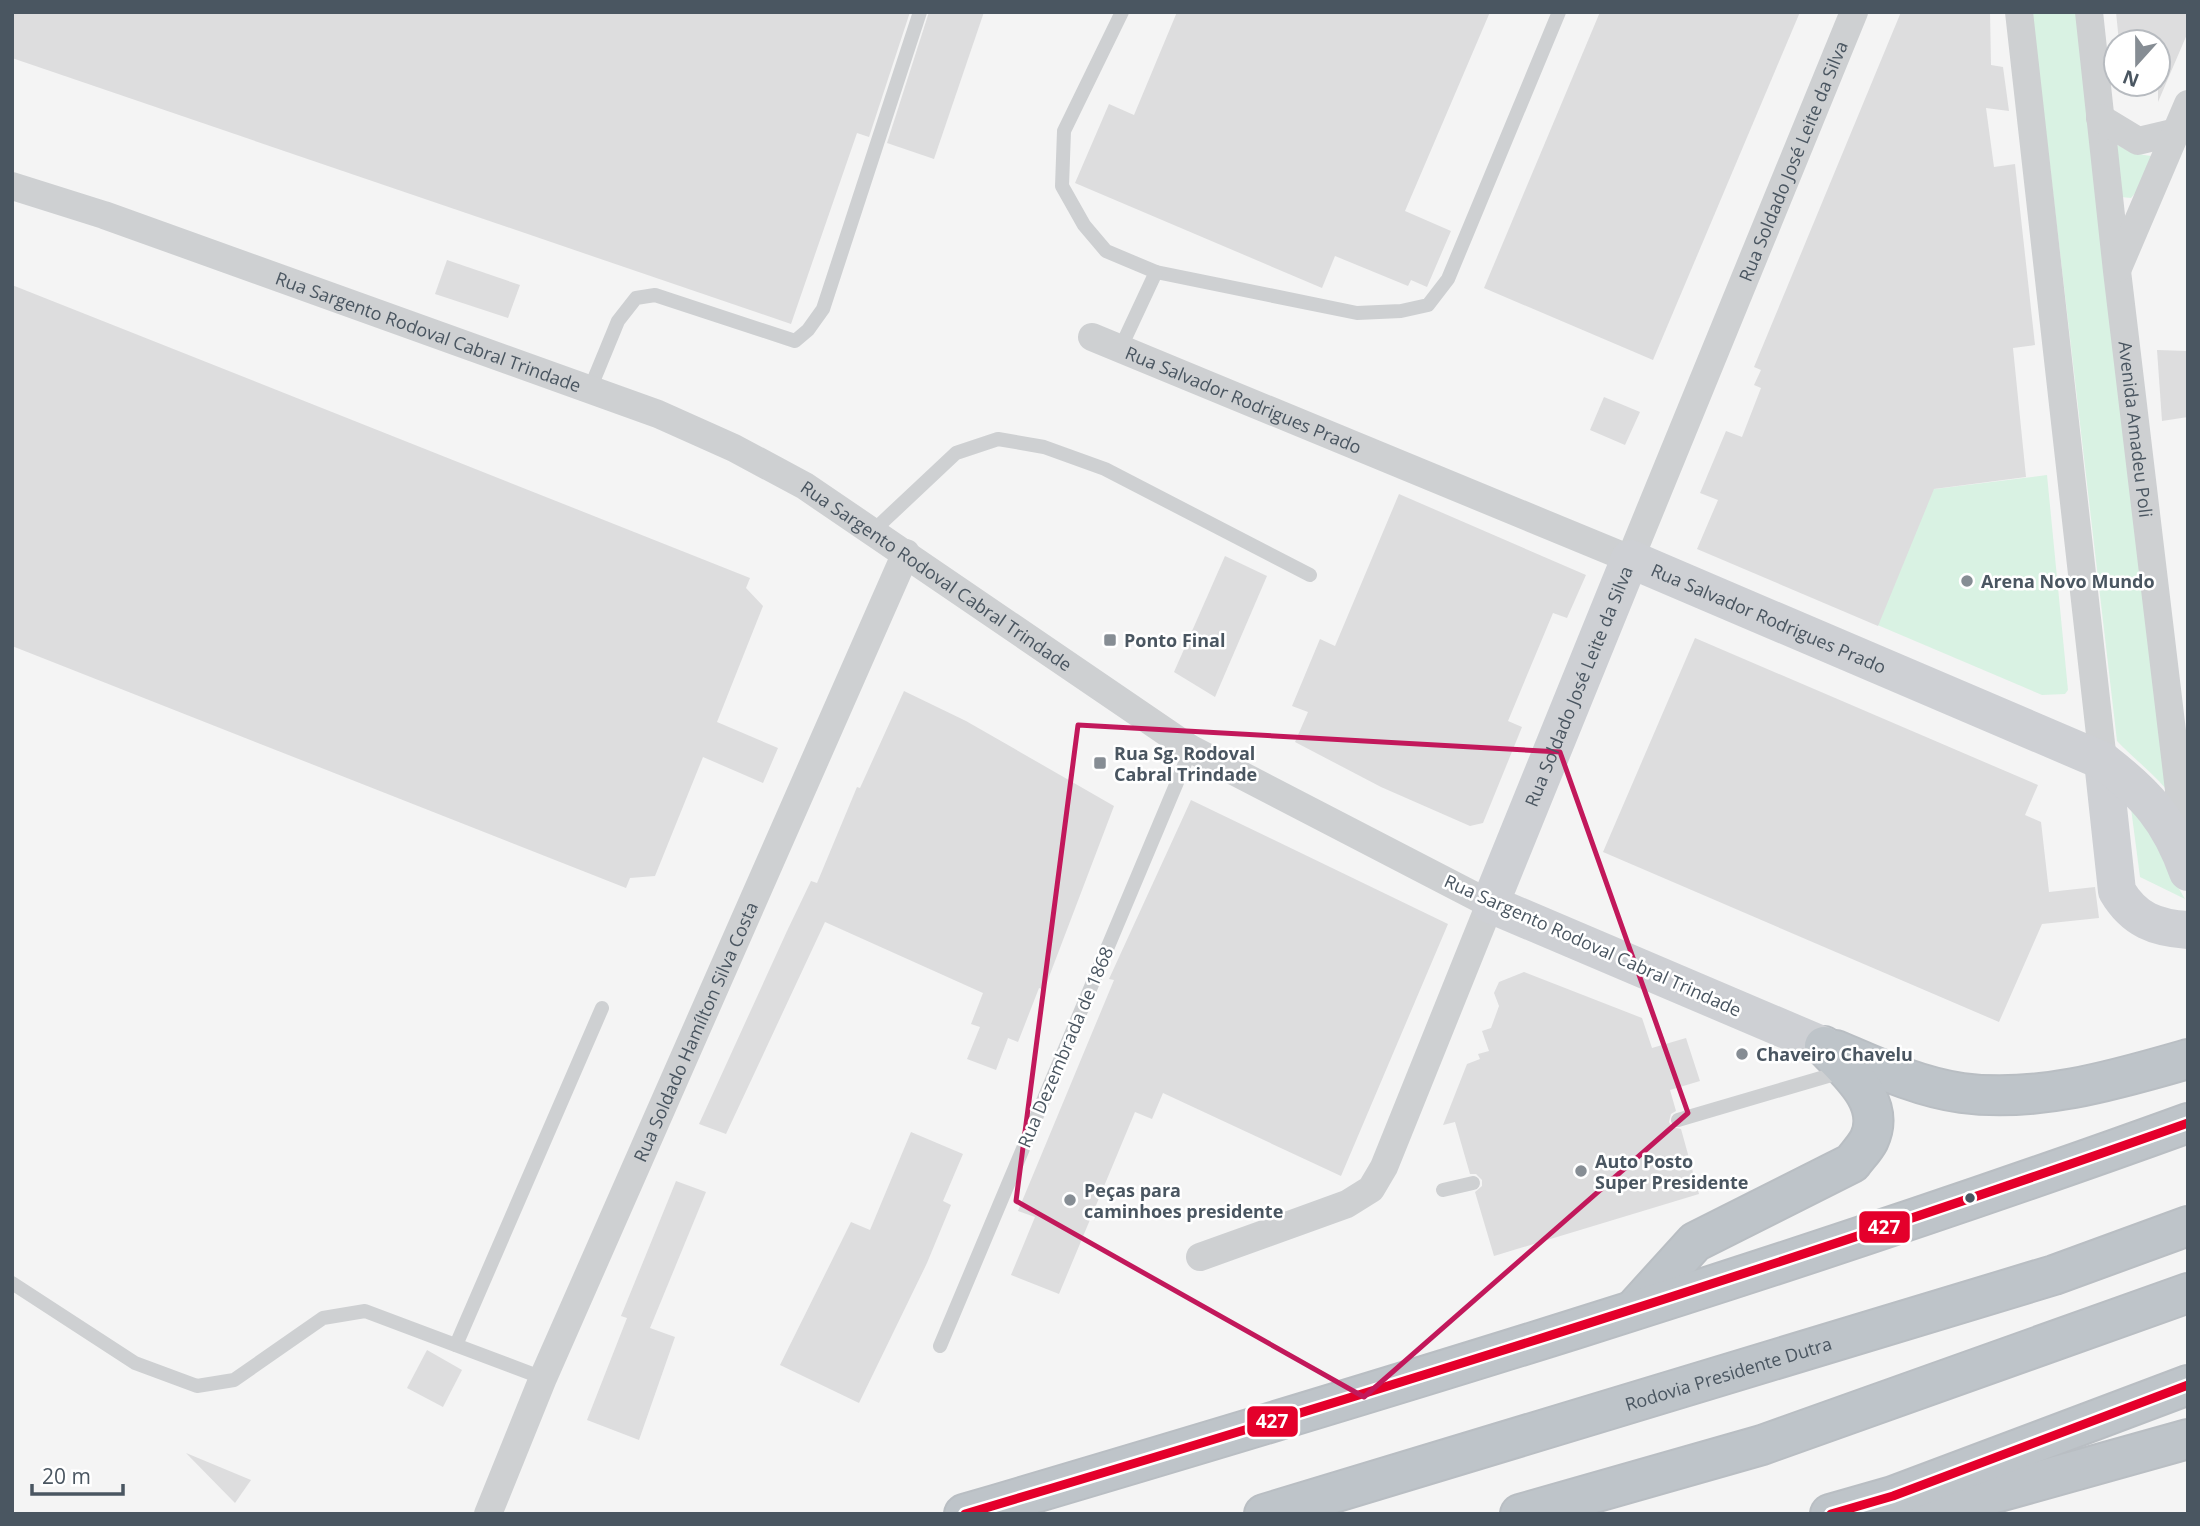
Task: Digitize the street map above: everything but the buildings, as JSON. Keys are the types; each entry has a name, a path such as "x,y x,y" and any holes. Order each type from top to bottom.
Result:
{"highway":[{"path":"1835,1058 1908,1081 1962,1093 2015,1094 2065,1090 2188,1059"},
{"path":"1634,1309 1695,1242 1852,1163 1869,1140 1874,1116 1865,1091 1835,1058"},
{"path":"964,1514 1327,1407 1634,1309 2015,1186 2188,1123"},
{"name":"Rodovia Presidente Dutra","path":"1264,1514 2053,1275 2188,1226"},
{"path":"1520,1514 1762,1445 2188,1293"},
{"path":"1830,1514 1893,1496 2188,1385"},
{"path":"1893,1496 1933,1504 1970,1500 2188,1438"}],"main road":[{"name":"Rua Salvador Rodrigues Prado","path":"1630,559 2103,761 2144,794 2159,811 2183,860"},
{"name":"Rua Soldado José Leite da Silva","path":"1490,904 1630,559"},
{"path":"2103,761 2118,891 2126,907 2139,918 2162,928 2188,930"},
{"name":"Rua Sargento Rodoval Cabral Trindade","path":"1490,904 1835,1058"}],"street":[{"name":"Rua Soldado José Leite da Silva","path":"1630,559 1854,12"},
{"path":"2019,12 2103,761"},
{"name":"Avenida Amadeu Poli","path":"2089,12 2179,790 2183,860"},
{"path":"2117,271 2188,104"},
{"path":"2100,118 2137,141 2176,132"},
{"name":"Rua Sargento Rodoval Cabral Trindade","path":"12,186 104,215 590,389 658,414 734,448 804,486 873,531 1191,749 1490,904"},
{"name":"Rua Salvador Rodrigues Prado","path":"1092,337 1630,559"},
{"name":"Rua Soldado Hamílton Silva Costa","path":"488,1514 544,1378 906,553"},
{"name":"Rua Soldado José Leite da Silva","path":"1200,1257 1346,1204 1371,1189 1384,1167 1490,904"}],"lane":[{"path":"590,389 618,321 636,298 655,295 795,341 808,330 823,309 920,12"},
{"path":"1122,12 1064,131 1062,186 1084,225 1106,251 1156,272 1357,313 1401,311 1428,305 1448,279 1559,12"},
{"path":"1121,347 1156,272"},
{"path":"873,531 956,453 998,439 1044,447 1105,470 1310,575"},
{"name":"Rua Dezembrada de 1868","path":"940,1346 1191,749"},
{"path":"456,1345 602,1008"},
{"path":"1678,1120 1835,1058"},
{"path":"1443,1190 1473,1183"},
{"path":"12,1283 135,1363 197,1386 234,1380 323,1318 365,1311 544,1378"}],"highlighted area":[{"path":"1078,725 1560,752 1688,1113 1364,1397 1016,1201"}],"green space":[{"path":"2032,12 2076,12 2166,789 2117,741"},
{"path":"2114,143 2132,153 2151,156 2137,191 2131,198 2121,197"},
{"name":"Arena Novo Mundo","path":"2047,475 2068,690 2065,694 2042,695 1861,618 1927,490"},
{"path":"2129,793 2154,814 2165,865 2185,899 2140,877"}],"transit line":[{"name":"427","path":"965,1514 1579,1326 1884,1227 2188,1123"},
{"name":"427","path":"1831,1514 1893,1496 2188,1385"}],"place":[{"name":"Arena Novo Mundo","path":"1967,581"},
{"name":"Ponto Final","path":"1110,640"},
{"name":"Rua Sg. Rodoval Cabral Trindade","path":"1100,763"},
{"name":"Chaveiro Chavelu","path":"1742,1054"},
{"name":"Auto Posto Super Presidente","path":"1581,1171"},
{"name":"Peças para caminhoes presidente","path":"1070,1200"}]}
